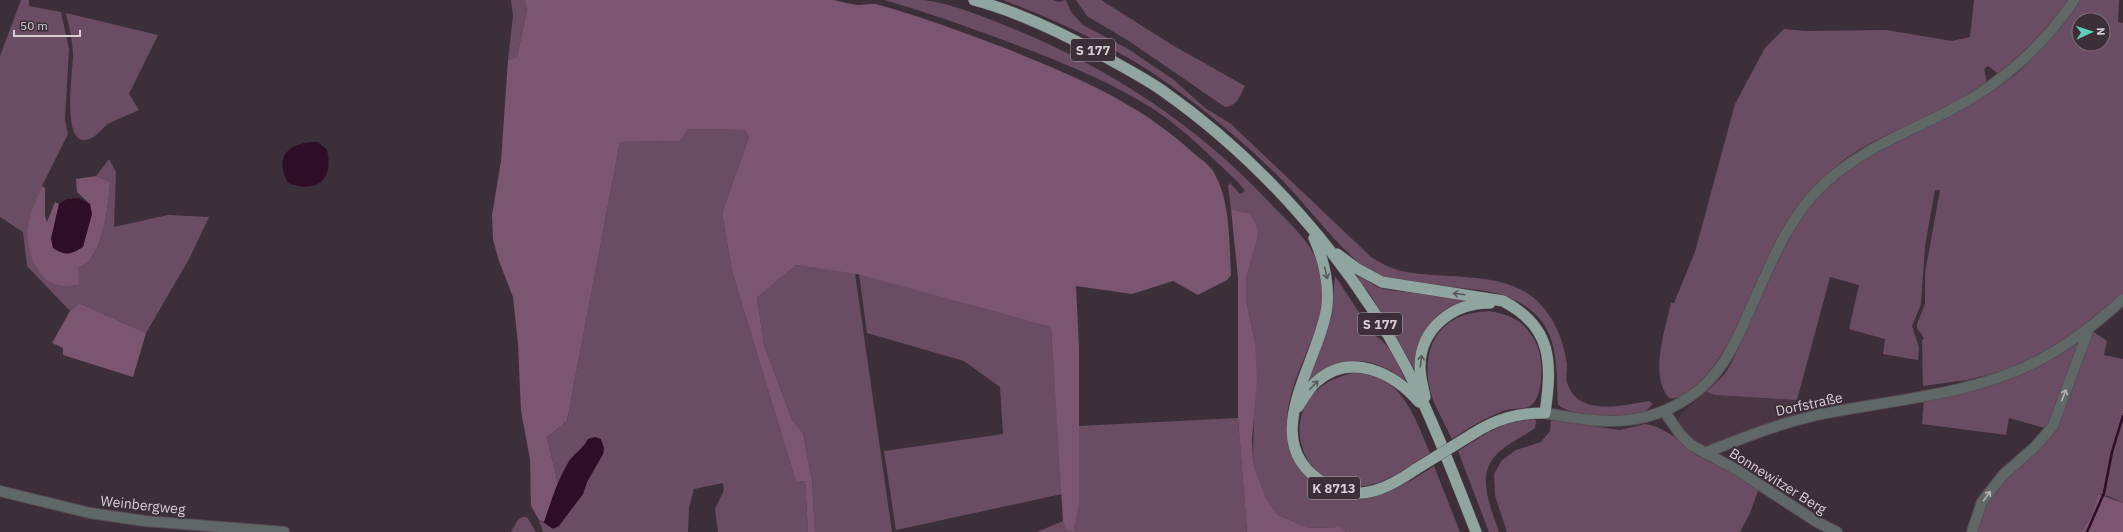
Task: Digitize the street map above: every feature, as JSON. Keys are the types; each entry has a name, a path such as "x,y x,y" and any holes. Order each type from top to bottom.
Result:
{"highway":[{"name":"S 177","path":"974,0 1034,21 1069,37 1116,63 1179,103 1241,154 1271,183 1321,241 1389,337 1428,414 1476,532"},
{"path":"1293,418 1300,384 1324,321 1328,293 1321,257 1306,223"},
{"path":"1321,241 1347,262 1382,282 1493,299 1511,306 1529,319 1536,326 1545,345 1549,364 1545,413"},
{"path":"1428,414 1420,366 1428,335 1441,320 1455,310 1482,303 1511,306"},
{"path":"1293,418 1308,391 1317,381 1338,370 1351,367 1375,370 1388,375 1415,397 1428,414"},
{"name":"K 8713","path":"1293,418 1296,448 1305,467 1321,482 1341,491 1359,493 1376,491 1390,486 1484,426 1510,416 1545,413"}],"street":[{"name":"K 8713","path":"1545,413 1583,421 1618,422 1642,419 1664,411 1701,389 1723,364 1734,345 1779,246 1805,205 1824,184 1857,158 1876,146 1958,106 1999,79 2040,43 2074,0"},
{"path":"1972,532 1982,502 1990,491 2003,475 2036,446 2053,426 2088,331 2123,299"},
{"name":"Dorfstraße","path":"1705,452 1769,427 1969,386 2030,365 2088,331"},
{"name":"Bonnewitzer Berg","path":"1664,411 1680,434 1692,445 1737,470 1816,527 1837,532"},
{"name":"Weinbergweg","path":"0,491 90,513 145,521 284,532"}],"shaded area":[{"path":"21,0 29,0 29,6 61,12 69,49 65,119 68,134 42,186 28,226 78,268 88,262 94,254 102,235 107,212 110,182 96,176 109,159 116,172 114,227 168,215 209,217 189,259 146,333 79,303 70,311 27,266 23,232 0,217 0,56"},
{"path":"511,0 525,0 527,10 517,57 508,60 513,16"},
{"path":"525,0 834,0 858,5 876,4 925,19 1005,48 1102,90 1125,103 1169,132 1208,165 1219,183 1226,208 1231,275 1227,280 1198,295 1173,281 1132,294 1076,286 1079,348 1079,503 1074,530 1066,530 1063,521 1051,327 857,274 796,265 757,298 764,345 792,420 803,433 812,481 815,532 808,532 805,481 796,482 732,271 722,213 749,137 745,130 688,129 680,141 620,142 567,421 547,437 558,484 544,522 539,520 531,506 530,459 521,411 518,344 513,297 499,261 493,240 492,215 501,161 508,60 517,57 527,10"},
{"path":"884,0 924,0 946,4 1009,27 1081,60 1149,101 1212,148 1242,175 1290,223 1309,245 1320,272 1323,301 1322,306 1290,399 1287,418 1288,436 1294,455 1300,466 1307,476 1321,487 1341,496 1355,498 1369,497 1396,488 1434,466 1460,532 1346,532 1340,527 1309,528 1278,515 1266,498 1253,463 1255,342 1246,300 1246,279 1258,236 1249,213 1231,209 1228,186 1230,183 1240,194 1245,191 1238,182 1179,128 1158,112 1125,92 1073,67 985,33"},
{"path":"1003,0 1053,0 1059,2 1066,0 1071,12 1083,25 1128,49 1174,80 1205,108 1231,124 1371,257 1390,267 1402,271 1418,274 1470,277 1505,283 1520,289 1534,298 1547,312 1560,336 1567,364 1567,383 1574,395 1582,402 1604,406 1628,405 1649,401 1653,404 1641,414 1610,418 1576,413 1558,405 1555,355 1552,343 1542,321 1533,312 1516,300 1497,293 1414,285 1394,281 1375,274 1365,268 1341,246 1283,181 1262,160 1224,127 1170,85 1131,60 1089,37"},
{"path":"1076,0 1101,0 1174,46 1245,86 1240,97 1232,105 1225,107 1129,41 1087,16"},
{"path":"1974,0 2070,0 2034,41 1999,74 1988,66 1984,69 1987,83 1955,103 1888,134 1864,147 1852,154 1825,176 1801,203 1788,222 1754,295 1721,355 1703,379 1686,394 1669,398 1663,388 1659,365 1662,339 1671,303 1674,303 1695,252 1735,104 1765,48 1784,29 1806,31 1886,30 1952,41 1970,37"},
{"path":"2080,0 2119,0 2118,22 2123,23 2123,295 2075,336 2017,367 1967,380 1923,386 1922,340 1924,338 1917,328 1917,324 1925,304 1925,273 1940,190 1935,190 1925,246 1921,304 1912,326 1919,347 1918,360 1883,354 1885,339 1849,329 1859,285 1830,277 1797,400 1715,395 1706,392 1724,375 1731,364 1773,269 1798,222 1813,202 1830,185 1847,171 1866,159 1946,118 1999,87 2025,65 2049,41 2071,12 2071,52 2111,52 2111,12 2071,12"},
{"path":"66,13 158,35 129,94 139,110 108,124 96,135 86,140 78,138 73,130 71,118 70,104 73,50"},
{"path":"687,129 746,130 749,137 722,213 732,271 796,482 805,481 808,532 718,532 715,509 724,490 723,483 694,489 689,508 688,532 543,532 539,520 550,527 583,494 587,482 603,454 588,439 584,446 569,461 558,484 547,437 567,421 620,142 680,141"},
{"path":"318,142 327,150 329,160 325,177 321,182 307,187 288,183 282,165 287,152 299,144"},
{"path":"96,176 110,182 107,212 102,234 94,254 89,261 78,268 79,284 66,286 55,284 46,279 33,262 28,239 28,227 32,211 42,186 45,188 45,216 47,222 55,202 59,204 51,239 90,204 77,192 76,179"},
{"path":"79,198 90,204 92,214 83,247 68,254 53,248 51,239 59,204 67,199"},
{"path":"1231,209 1249,213 1256,225 1258,236 1246,279 1246,300 1255,342 1257,380 1252,439 1253,463 1266,498 1278,515 1309,528 1340,527 1346,532 1247,532 1238,418 1238,278"},
{"path":"796,265 855,273 892,532 815,532 812,481 803,433 792,420 764,345 757,298"},
{"path":"859,274 1051,327 1062,494 896,530 884,451 1003,434 1000,387 964,361 867,333"},
{"path":"1335,276 1374,335 1385,343 1397,362 1406,382 1381,366 1368,362 1355,361 1342,363 1329,368 1317,375 1306,386 1331,313"},
{"path":"1359,276 1377,287 1389,290 1467,299 1467,301 1454,305 1444,311 1429,325 1420,345 1415,370 1370,294 1357,277"},
{"path":"79,303 146,333 133,377 63,355 63,348 52,343 70,311"},
{"path":"1489,311 1512,317 1524,326 1533,337 1540,354 1541,361 1541,379 1538,395 1535,402 1530,406 1506,410 1496,414 1452,439 1431,394 1428,371 1430,350 1440,331 1449,323 1459,317"},
{"path":"2091,330 2107,341 2104,355 2123,359 2123,503 2108,496 2098,494 2092,515 2081,532 1975,532 1983,506 2004,476 2049,434"},
{"path":"2082,337 2048,429 2009,418 2006,435 1922,424 1924,399 1969,390"},
{"path":"1353,373 1369,375 1383,380 1394,388 1404,399 1411,411 1430,453 1391,477 1365,486 1341,485 1322,476 1308,460 1300,440 1301,420 1309,400 1326,383"},
{"path":"1706,392 1715,395 1797,400 1794,415 1710,447 1702,446 1692,440 1684,431 1679,422 1679,417 1684,411"},
{"path":"1238,418 1247,532 1037,532 1063,521 1066,529 1074,530 1078,503 1079,426"},
{"path":"1534,419 1536,421 1535,428 1501,450 1490,462 1486,482 1487,492 1499,532 1489,532 1458,451 1487,433 1510,422"},
{"path":"1551,420 1620,430 1645,424 1657,427 1672,435 1696,455 1734,471 1759,488 1750,513 1740,532 1507,532 1495,496 1494,474 1502,460 1516,450 1541,442 1550,431"},
{"path":"595,437 601,439 604,448 603,454 587,482 583,494 559,526 553,529 544,522 554,492 568,463 588,439"},
{"path":"2098,494 2123,503 2123,532 2081,532 2092,515"},
{"path":"522,517 527,517 536,532 511,532 518,520"}],"waterway":[{"path":"2087,532 2104,493 2112,452 2123,416"}]}
